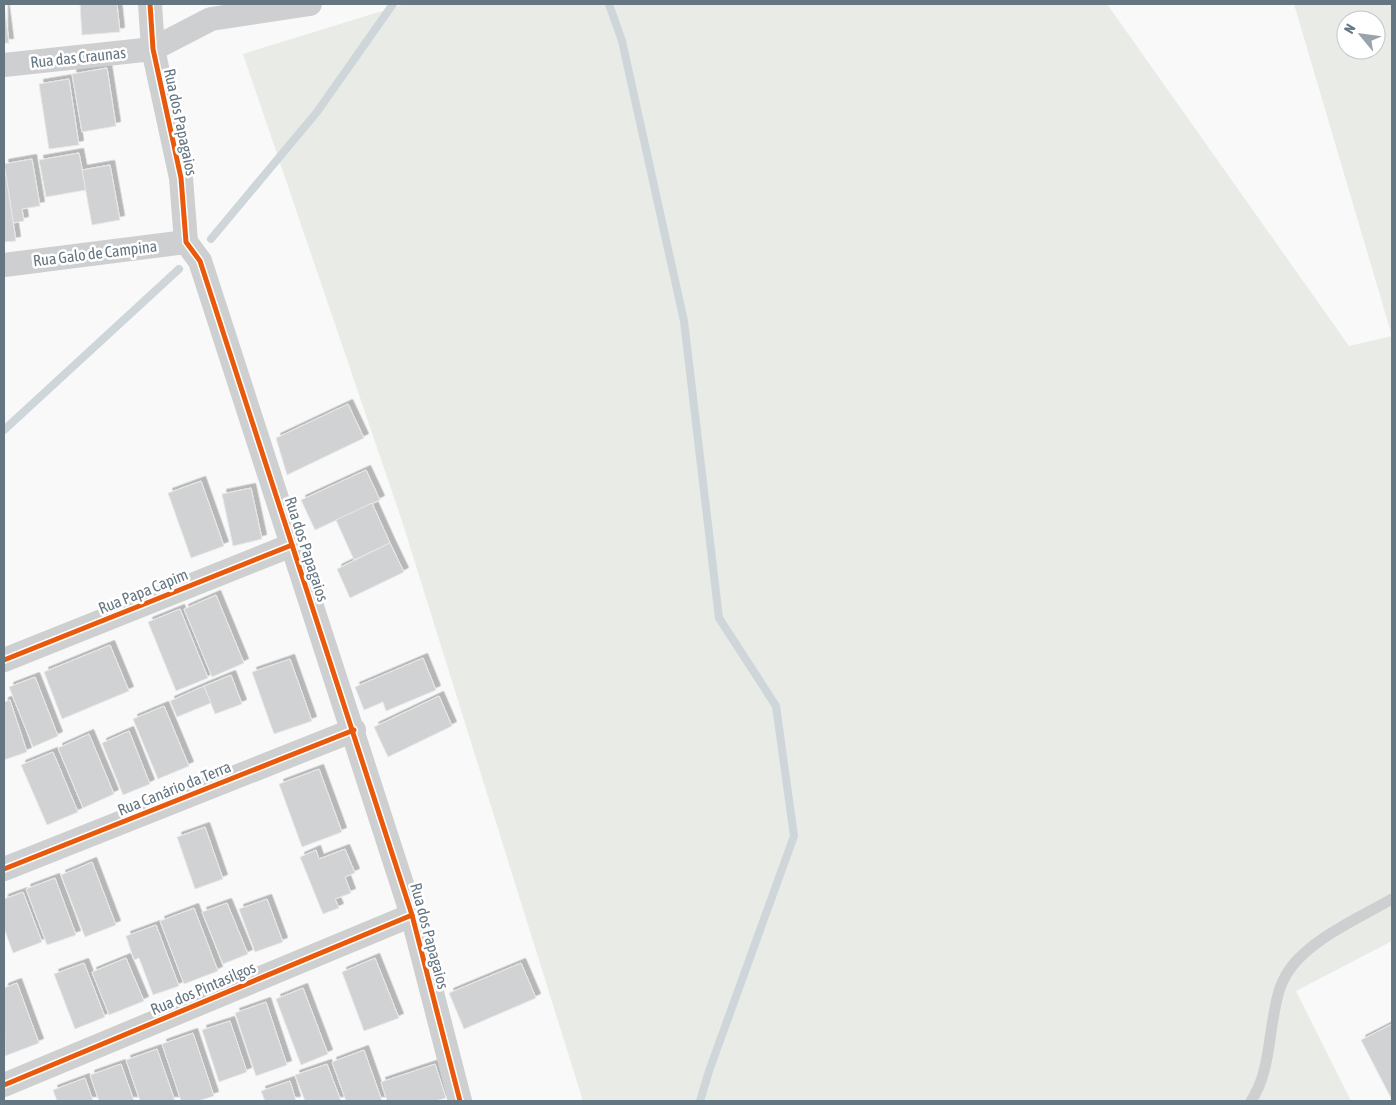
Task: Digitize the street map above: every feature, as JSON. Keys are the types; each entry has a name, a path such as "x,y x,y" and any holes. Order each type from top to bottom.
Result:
{"street":[{"name":"Rua dos Papagaios","path":"150,4 152,49 181,178 186,242 200,261 354,730 412,915 460,1101"},
{"path":"152,49 211,19 310,4"},
{"name":"Rua das Craunas","path":"4,65 152,49"},
{"name":"Rua Galo de Campina","path":"4,265 186,242"},
{"name":"Rua Papa Capim","path":"4,660 292,545"},
{"name":"Rua Canário da Terra","path":"4,869 354,730"},
{"name":"Rua dos Pintasilgos","path":"4,1085 412,915"}],"lane":[{"path":"1251,1101 1256,1093 1266,1065 1276,1003 1285,976 1300,958 1330,934 1392,899"}],"shaded area":[{"path":"405,4 1107,4 1349,346 1392,336 1392,941 1296,991 1351,1101 583,1101 402,521 243,54"},
{"path":"1294,4 1392,4 1392,336"}],"building":[{"path":"4,4 9,43 4,43"},
{"path":"80,4 117,4 120,32 82,35"},
{"path":"107,68 116,126 82,132 72,74"},
{"path":"69,79 79,145 49,149 39,84"},
{"path":"79,153 86,190 46,197 39,160"},
{"path":"32,159 40,206 22,209 24,221 13,223 4,164"},
{"path":"110,165 120,220 92,225 82,170"},
{"path":"4,175 6,175 16,241 4,242"},
{"path":"348,404 364,438 287,475 276,438"},
{"path":"366,470 380,500 315,530 301,500"},
{"path":"201,481 224,546 191,558 168,493"},
{"path":"251,488 262,539 233,546 222,494"},
{"path":"372,503 390,543 354,560 336,520"},
{"path":"390,543 404,572 350,598 337,569"},
{"path":"216,595 244,663 212,677 184,609"},
{"path":"180,609 208,678 176,691 148,622"},
{"path":"110,645 129,691 62,719 44,672"},
{"path":"423,658 436,690 386,711 383,702 364,710 355,687"},
{"path":"290,659 312,721 274,734 252,672"},
{"path":"231,675 242,704 215,714 204,686"},
{"path":"35,677 58,736 33,747 9,687"},
{"path":"204,686 211,703 177,717 170,701"},
{"path":"439,696 452,726 388,757 374,727"},
{"path":"10,700 27,752 4,760 4,702"},
{"path":"164,706 189,766 158,779 133,719"},
{"path":"129,731 150,784 123,795 102,743"},
{"path":"89,734 114,794 83,808 58,748"},
{"path":"53,752 78,812 47,825 21,765"},
{"path":"319,769 342,832 302,847 279,784"},
{"path":"205,827 223,879 195,889 177,837"},
{"path":"345,849 355,873 345,877 351,893 335,899 339,908 323,914 300,857 316,850 319,859"},
{"path":"92,862 116,925 85,937 61,875"},
{"path":"55,878 76,935 47,945 26,889"},
{"path":"23,892 42,942 13,953 4,928 4,899"},
{"path":"267,899 283,942 255,952 239,909"},
{"path":"227,903 248,954 223,964 202,912"},
{"path":"194,908 218,971 184,984 160,921"},
{"path":"156,925 179,986 153,995 139,958 134,960 126,936"},
{"path":"126,958 144,1001 109,1015 92,972"},
{"path":"375,958 399,1018 364,1031 342,972"},
{"path":"84,963 105,1017 75,1029 54,974"},
{"path":"521,963 536,998 464,1029 449,993"},
{"path":"17,983 39,1043 5,1056 4,988"},
{"path":"303,988 328,1054 301,1065 276,999"},
{"path":"266,1002 287,1065 256,1076 235,1013"},
{"path":"230,1021 247,1072 219,1082 202,1030"},
{"path":"1392,1024 1392,1100 1361,1040"},
{"path":"193,1033 214,1096 198,1101 181,1101 162,1044"},
{"path":"157,1049 175,1101 140,1101 126,1060"},
{"path":"364,1050 382,1101 346,1101 332,1062"},
{"path":"121,1064 134,1101 99,1101 90,1075"},
{"path":"327,1064 341,1101 305,1101 295,1075"},
{"path":"435,1064 446,1098 435,1101 387,1101 381,1082"},
{"path":"85,1078 93,1101 57,1101 53,1090"},
{"path":"290,1081 296,1101 265,1101 261,1091"}],"waterway":[{"path":"211,239 317,112 393,4"},
{"path":"609,4 622,41 684,321 719,618 776,706 794,836 709,1071 700,1101"},
{"path":"4,430 179,269"}],"cycle path":[{"path":"150,4 153,49 181,178 186,242 200,261 412,915 460,1101"},
{"path":"4,660 292,545"},
{"path":"4,869 354,730"},
{"path":"4,1085 412,915"}]}
